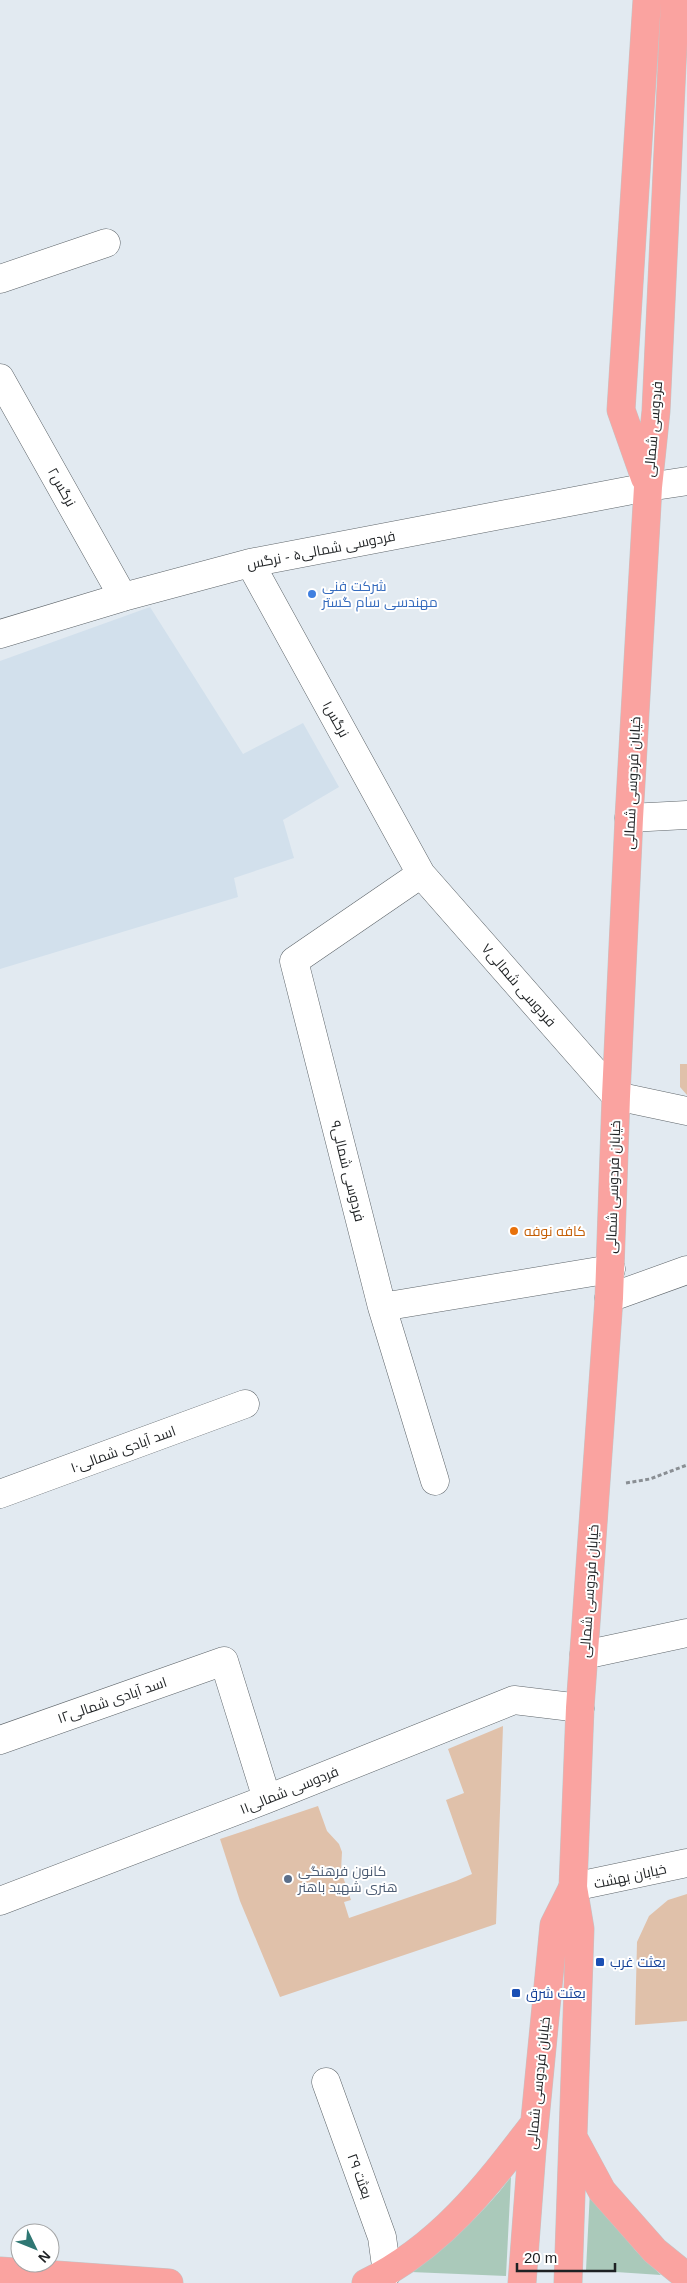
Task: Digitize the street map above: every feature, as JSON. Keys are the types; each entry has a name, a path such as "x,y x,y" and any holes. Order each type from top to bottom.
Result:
{"main road":[{"name":"فردوسی شمالی","path":"647,0 621,410 648,487"},
{"name":"فردوسی شمالی","path":"648,487 656,411 675,0"},
{"name":"خیابان فردوسی شمالی","path":"568,2283 580,1929 573,1887 580,1708 611,1269 616,1096 629,818 648,487"},
{"name":"خیابان فردوسی شمالی","path":"522,2283 534,2124 554,1925 573,1887"},
{"path":"376,2278 431,2242 487,2186 534,2124"},
{"path":"573,2135 602,2191 655,2251 687,2278"},
{"path":"0,2271 169,2283"}],"street":[{"path":"0,279 106,243"},
{"name":"نرگس۲","path":"0,378 124,597"},
{"name":"فردوسی شمالی۵ - نرگس","path":"0,634 124,597 250,563 687,481"},
{"name":"نرگس۱","path":"250,563 421,874"},
{"path":"629,818 687,815"},
{"name":"فردوسی شمالی۷","path":"421,874 616,1096"},
{"name":"فردوسی شمالی۹","path":"382,1306 294,961 421,874"},
{"path":"616,1096 687,1111"},
{"path":"435,1481 382,1306 611,1269"},
{"path":"609,1298 687,1270"},
{"name":"اسد آبادی شمالی۱۰","path":"0,1494 246,1404"},
{"path":"584,1655 687,1633"},
{"name":"اسد آبادی شمالی۱۲","path":"0,1740 224,1660 267,1799"},
{"name":"فردوسی شمالی۱۱","path":"0,1901 267,1799 514,1700 580,1708"},
{"name":"خیابان بهشت","path":"573,1887 687,1864"},
{"name":"بعثت ۲۹","path":"326,2082 382,2237 376,2278"}],"path":[{"path":"596,1489 650,1479 687,1465"}],"shaded area":[{"path":"150,607 243,754 303,723 339,787 283,820 294,858 234,878 238,897 0,969 0,661"}],"green space":[{"path":"511,2177 506,2276 411,2272 465,2228 489,2204"},
{"path":"590,2191 636,2251 661,2275 586,2270"}],"building":[{"path":"680,1064 687,1064 687,1095 680,1087"},
{"path":"503,1726 496,1924 280,1997 240,1901 220,1839 318,1806 327,1831 339,1844 342,1852 341,1871 351,1900 344,1902 349,1918 456,1881 472,1874 446,1800 464,1793 448,1749"},
{"path":"687,1894 687,2021 635,2025 637,1942 649,1916 668,1900"}],"place":[{"name":"شرکت فنی مهندسی سام گستر","path":"312,594"},
{"name":"کافه نوفه","path":"514,1231"},
{"name":"کانون فرهنگی هنری شهید باهنر","path":"288,1879"},
{"name":"بعثت غرب","path":"600,1962"},
{"name":"بعثت شرق","path":"516,1993"}]}
